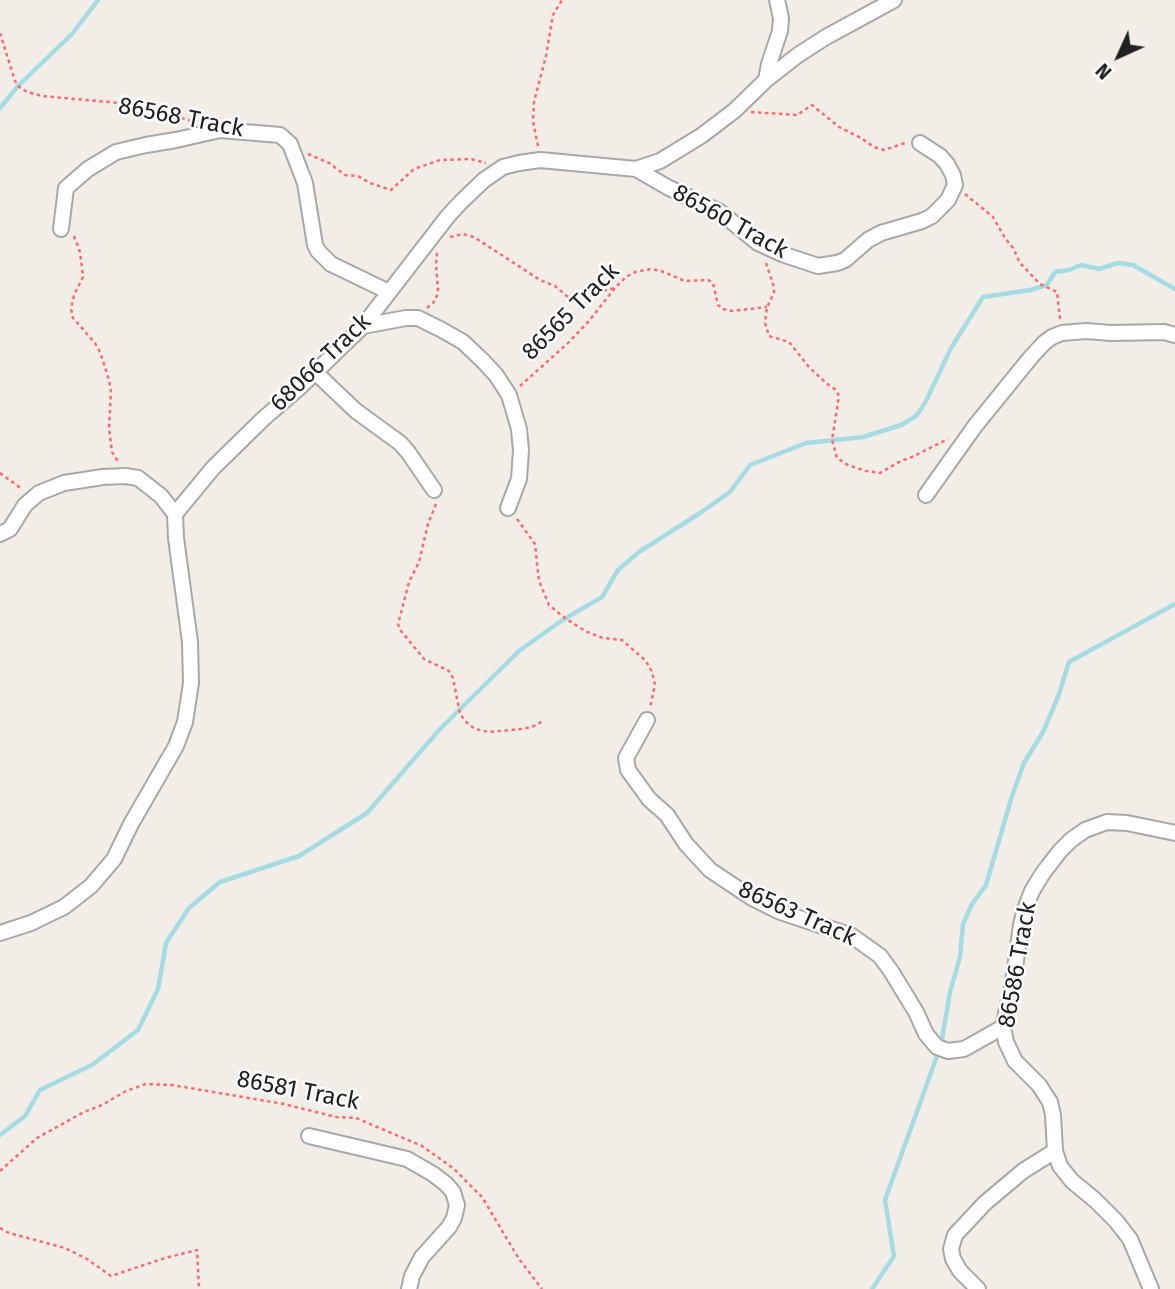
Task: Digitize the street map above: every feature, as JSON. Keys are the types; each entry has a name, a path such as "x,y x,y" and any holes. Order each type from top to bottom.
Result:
{"street":[{"path":"766,80 780,24 777,0"},
{"name":"68066 Track","path":"175,514 212,468 363,326 448,216 475,188 503,167 540,160 636,169 660,161 701,136 734,111 766,80 798,55 894,0"},
{"name":"86568 Track","path":"67,228 66,188 96,163 116,152 220,130 280,135 290,144"},
{"path":"920,143 932,149 947,164 955,185"},
{"path":"290,144 305,183 318,251 331,264 389,292"},
{"name":"86560 Track","path":"636,169 658,183 720,212 758,243 818,266 845,260 868,240 881,233 932,216 948,200 955,185"},
{"path":"363,326 418,318 463,342 484,361 502,383 509,395 519,429 521,450 519,479 508,508"},
{"path":"926,495 975,426 1044,343 1062,333 1086,331 1164,332 1175,335"},
{"path":"315,372 356,411 400,443 434,490"},
{"path":"0,534 9,529 24,505 48,488 103,477 138,478 161,496 175,514 190,642 191,683 185,722 176,746 114,859 91,886 64,907 31,923 0,933"},
{"name":"86563 Track","path":"648,720 626,758 628,769 649,799 667,815 686,844 710,870 752,898 778,911 852,936 880,956 916,1012 926,1034 937,1047 948,1051 964,1049 1003,1027"},
{"name":"86586 Track","path":"1151,1289 1130,1239 1095,1200 1072,1181 1056,1159 1053,1115 1049,1102 1039,1085 1015,1061 1006,1042 1003,1027 1024,909 1042,873 1060,851 1085,830 1107,822 1127,823 1175,834"},
{"path":"309,1136 407,1159 433,1174 453,1192 457,1205 454,1218 422,1256 409,1289"},
{"path":"978,1289 960,1271 953,1259 951,1250 955,1235 985,1203 1023,1171 1055,1151"}],"path":[{"path":"540,160 534,102 547,55 554,15 562,0"},
{"name":"86568 Track","path":"0,33 15,81 27,92 41,96 131,104 197,123"},
{"path":"734,111 797,115 812,105 839,127 874,147 884,150 911,141 920,143"},
{"path":"290,144 329,163 345,176 358,176 391,190 414,169 440,160 471,159 503,167"},
{"path":"955,185 993,217 1020,263 1040,284 1057,292 1062,333"},
{"path":"67,228 80,252 83,277 74,295 71,309 73,318 100,352 110,380 108,428 113,452 117,461 138,478"},
{"path":"443,242 449,237 463,234 474,237 540,280 555,286 569,298 578,301 615,288"},
{"path":"758,243 774,287 765,323 769,336 789,342 809,367 836,390 839,396 832,440 837,458 848,465 880,473 954,436"},
{"path":"418,318 436,300 436,254"},
{"name":"86565 Track","path":"509,395 567,344 615,288 635,272 651,269 685,281 708,280 713,283 718,305 723,309 732,311 767,307"},
{"path":"0,473 15,482 31,499"},
{"path":"434,490 434,511 419,562 409,582 398,624 401,631 424,659 449,671 453,678 460,714 475,729 489,732 513,730 532,727 543,721"},
{"path":"508,508 535,544 539,581 549,605 585,631 603,638 622,640 646,661 655,685 648,720"},
{"name":"86581 Track","path":"0,1171 37,1138 126,1091 146,1084 172,1085 356,1118 422,1146 453,1168 482,1197 519,1259 542,1289"},
{"path":"0,1228 9,1233 65,1248 111,1276 197,1250 199,1289"}],"waterway":[{"path":"0,108 18,86 72,34 98,0"},
{"path":"0,1135 25,1116 40,1090 92,1065 138,1030 158,989 166,943 189,908 220,882 299,856 367,813 440,729 519,651 561,621 602,597 618,570 639,552 730,492 750,465 806,443 863,437 901,425 916,416 951,348 983,297 1047,285 1055,272 1081,265 1099,269 1118,263 1133,265 1175,289"},
{"path":"872,1289 894,1256 885,1200 941,1045 950,992 960,957 963,924 972,904 986,885 1024,763 1043,732 1069,662 1175,604"}]}
